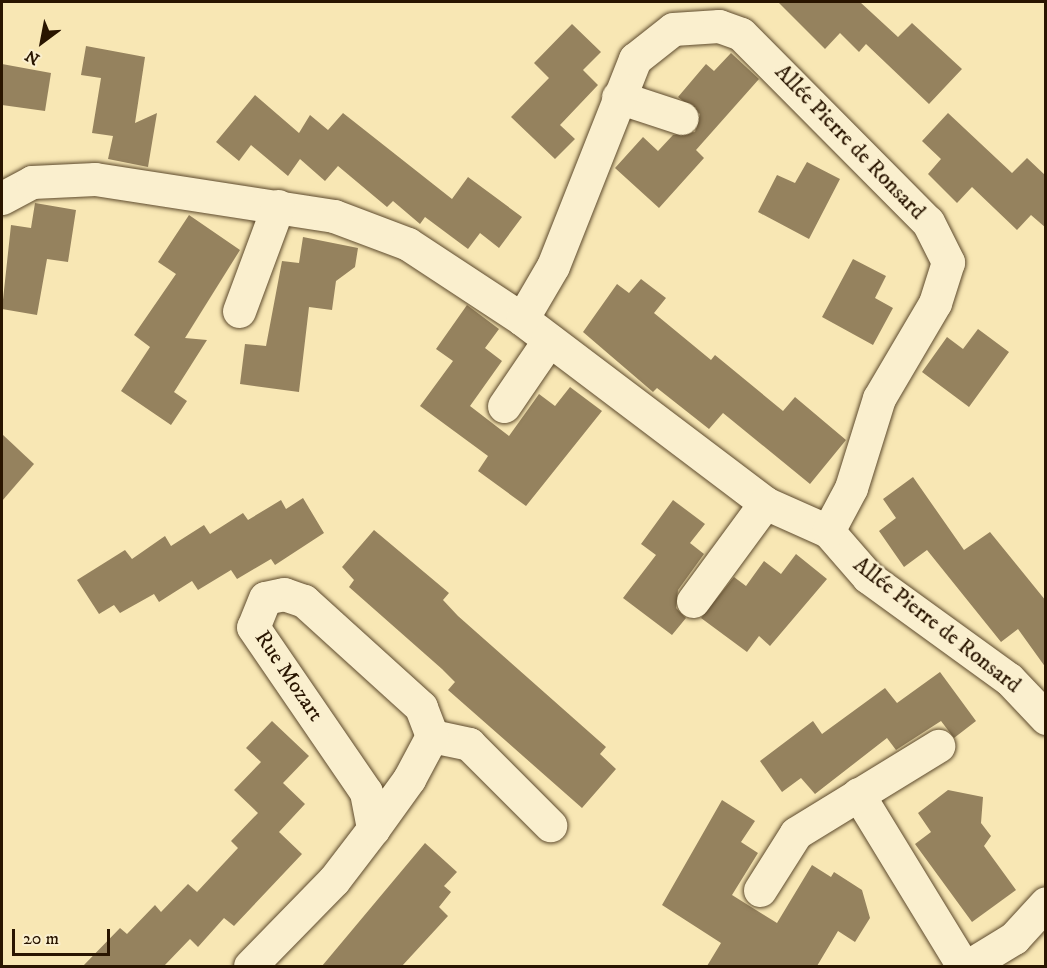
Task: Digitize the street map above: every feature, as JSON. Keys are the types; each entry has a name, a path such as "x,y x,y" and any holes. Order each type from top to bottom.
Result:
{"street":[{"name":"Allée Pierre de Ronsard","path":"522,319 552,266 635,59 652,40 693,13 761,50 928,222 948,262 935,303 879,398 851,488 828,531"},
{"path":"618,97 682,118"},
{"name":"Allée Pierre de Ronsard","path":"2,198 32,182 60,177 278,206 334,216 408,244 522,319 765,503 828,531 868,577 993,667 1046,718"},
{"path":"239,311 278,206"},
{"path":"504,406 549,340"},
{"path":"693,601 765,503"},
{"name":"Rue Mozart","path":"373,829 366,792 253,627 265,598 284,594 304,601 421,707 432,736"},
{"path":"250,966 297,924 373,829 432,736 469,744 550,825"},
{"path":"760,890 796,833 938,746"},
{"path":"858,795 963,966"},
{"path":"968,966 1014,938 1046,903"}],"building":[{"path":"778,2 860,2 898,37 912,23 962,69 929,104 866,44 859,52 840,33 825,49"},
{"path":"572,24 601,52 583,70 598,85 560,125 575,139 555,159 511,117 549,78 534,63"},
{"path":"86,46 145,57 135,123 157,113 148,167 108,159 113,136 92,133 101,78 81,75"},
{"path":"731,53 759,79 696,150 704,158 659,208 615,168 643,137 658,151 673,135 695,132 700,114 678,97 706,64 714,71"},
{"path":"2,64 51,73 45,111 2,105"},
{"path":"255,95 299,133 310,115 328,130 343,113 452,199 468,177 522,217 499,248 480,233 468,249 425,217 420,224 393,201 387,207 338,166 325,181 300,159 288,176 251,145 239,161 216,142"},
{"path":"948,113 1012,173 1027,158 1046,176 1046,228 1031,215 1017,230 972,187 957,203 928,174 941,159 922,141"},
{"path":"807,162 840,179 809,239 758,212 777,175 795,183"},
{"path":"35,203 76,210 68,262 47,259 37,315 2,309 11,225 31,228"},
{"path":"189,215 240,250 185,338 207,340 174,392 187,401 171,425 121,391 150,347 134,335 176,274 158,262"},
{"path":"303,237 358,248 355,267 336,281 332,310 309,307 299,392 240,384 245,344 266,346 282,261 299,263"},
{"path":"853,259 886,276 875,298 893,308 873,345 822,317"},
{"path":"641,279 666,298 654,313 711,360 715,355 783,411 795,397 846,440 810,484 723,413 709,429 657,388 653,392 583,332 617,284 629,293"},
{"path":"467,305 499,329 485,348 502,361 470,406 509,436 539,394 555,406 570,387 602,411 526,506 478,471 488,456 420,406 453,361 436,349"},
{"path":"978,329 1009,352 969,407 922,372 947,337 963,349"},
{"path":"2,434 34,464 2,501"},
{"path":"913,477 964,550 990,532 1046,601 1046,668 1018,629 1001,642 927,550 904,567 879,531 896,518 883,499"},
{"path":"303,498 324,533 275,565 271,559 237,579 231,570 198,590 192,581 159,602 154,594 120,613 114,605 99,614 77,580 125,550 132,559 165,536 171,546 204,525 210,534 243,513 248,520 281,500 286,509"},
{"path":"673,500 705,524 690,543 704,554 678,590 676,608 686,618 672,635 623,598 656,555 641,544"},
{"path":"374,530 449,593 443,600 458,616 606,747 600,754 616,769 582,808 448,690 455,682 349,587 354,580 342,567"},
{"path":"796,554 827,579 770,646 759,636 747,652 701,618 734,577 746,586 764,561 781,574"},
{"path":"940,672 976,721 954,738 941,721 896,750 887,738 815,794 801,778 782,792 760,761 813,721 822,734 885,688 897,703"},
{"path":"272,721 309,756 283,783 305,804 279,832 302,854 234,926 224,918 198,947 190,939 164,966 83,966 120,928 127,934 155,905 161,912 188,884 197,892 238,848 231,841 258,813 234,790 261,762 246,748"},
{"path":"948,790 983,797 981,823 991,836 984,846 1016,890 972,922 915,844 931,832 918,813"},
{"path":"722,800 755,821 741,842 758,853 732,895 777,923 812,865 831,877 834,872 862,890 870,918 855,942 838,931 817,966 707,966 721,943 662,905"},
{"path":"425,843 457,872 444,886 451,892 439,907 448,916 402,966 322,966"}]}
